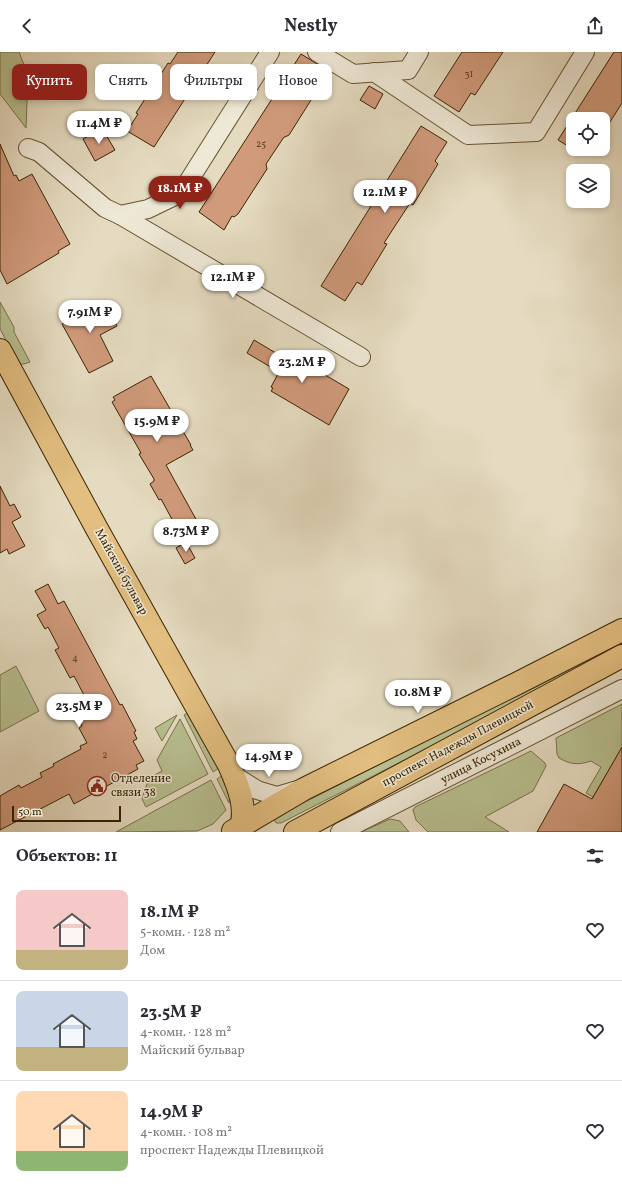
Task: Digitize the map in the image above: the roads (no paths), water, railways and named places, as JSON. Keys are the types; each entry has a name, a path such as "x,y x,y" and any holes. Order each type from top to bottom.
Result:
{"main road":[{"name":"Майский бульвар","path":"0,350 236,785 244,809 237,830"},
{"path":"237,830 304,789 622,630"},
{"name":"проспект Надежды Плевицкой","path":"295,832 622,656"},
{"path":"218,832 222,829 232,813 236,785"}],"street":[{"path":"120,215 148,209 181,193 270,52"},
{"path":"317,52 353,74 408,70 419,52"},
{"path":"374,72 468,135 536,132 585,52"},
{"path":"28,148 39,152 105,208 120,215 361,357"},
{"name":"улица Косухина","path":"340,832 622,689"},
{"path":"236,785 277,796 304,789"}],"place":[{"name":"Отделение связи 38","path":"97,786"}]}
